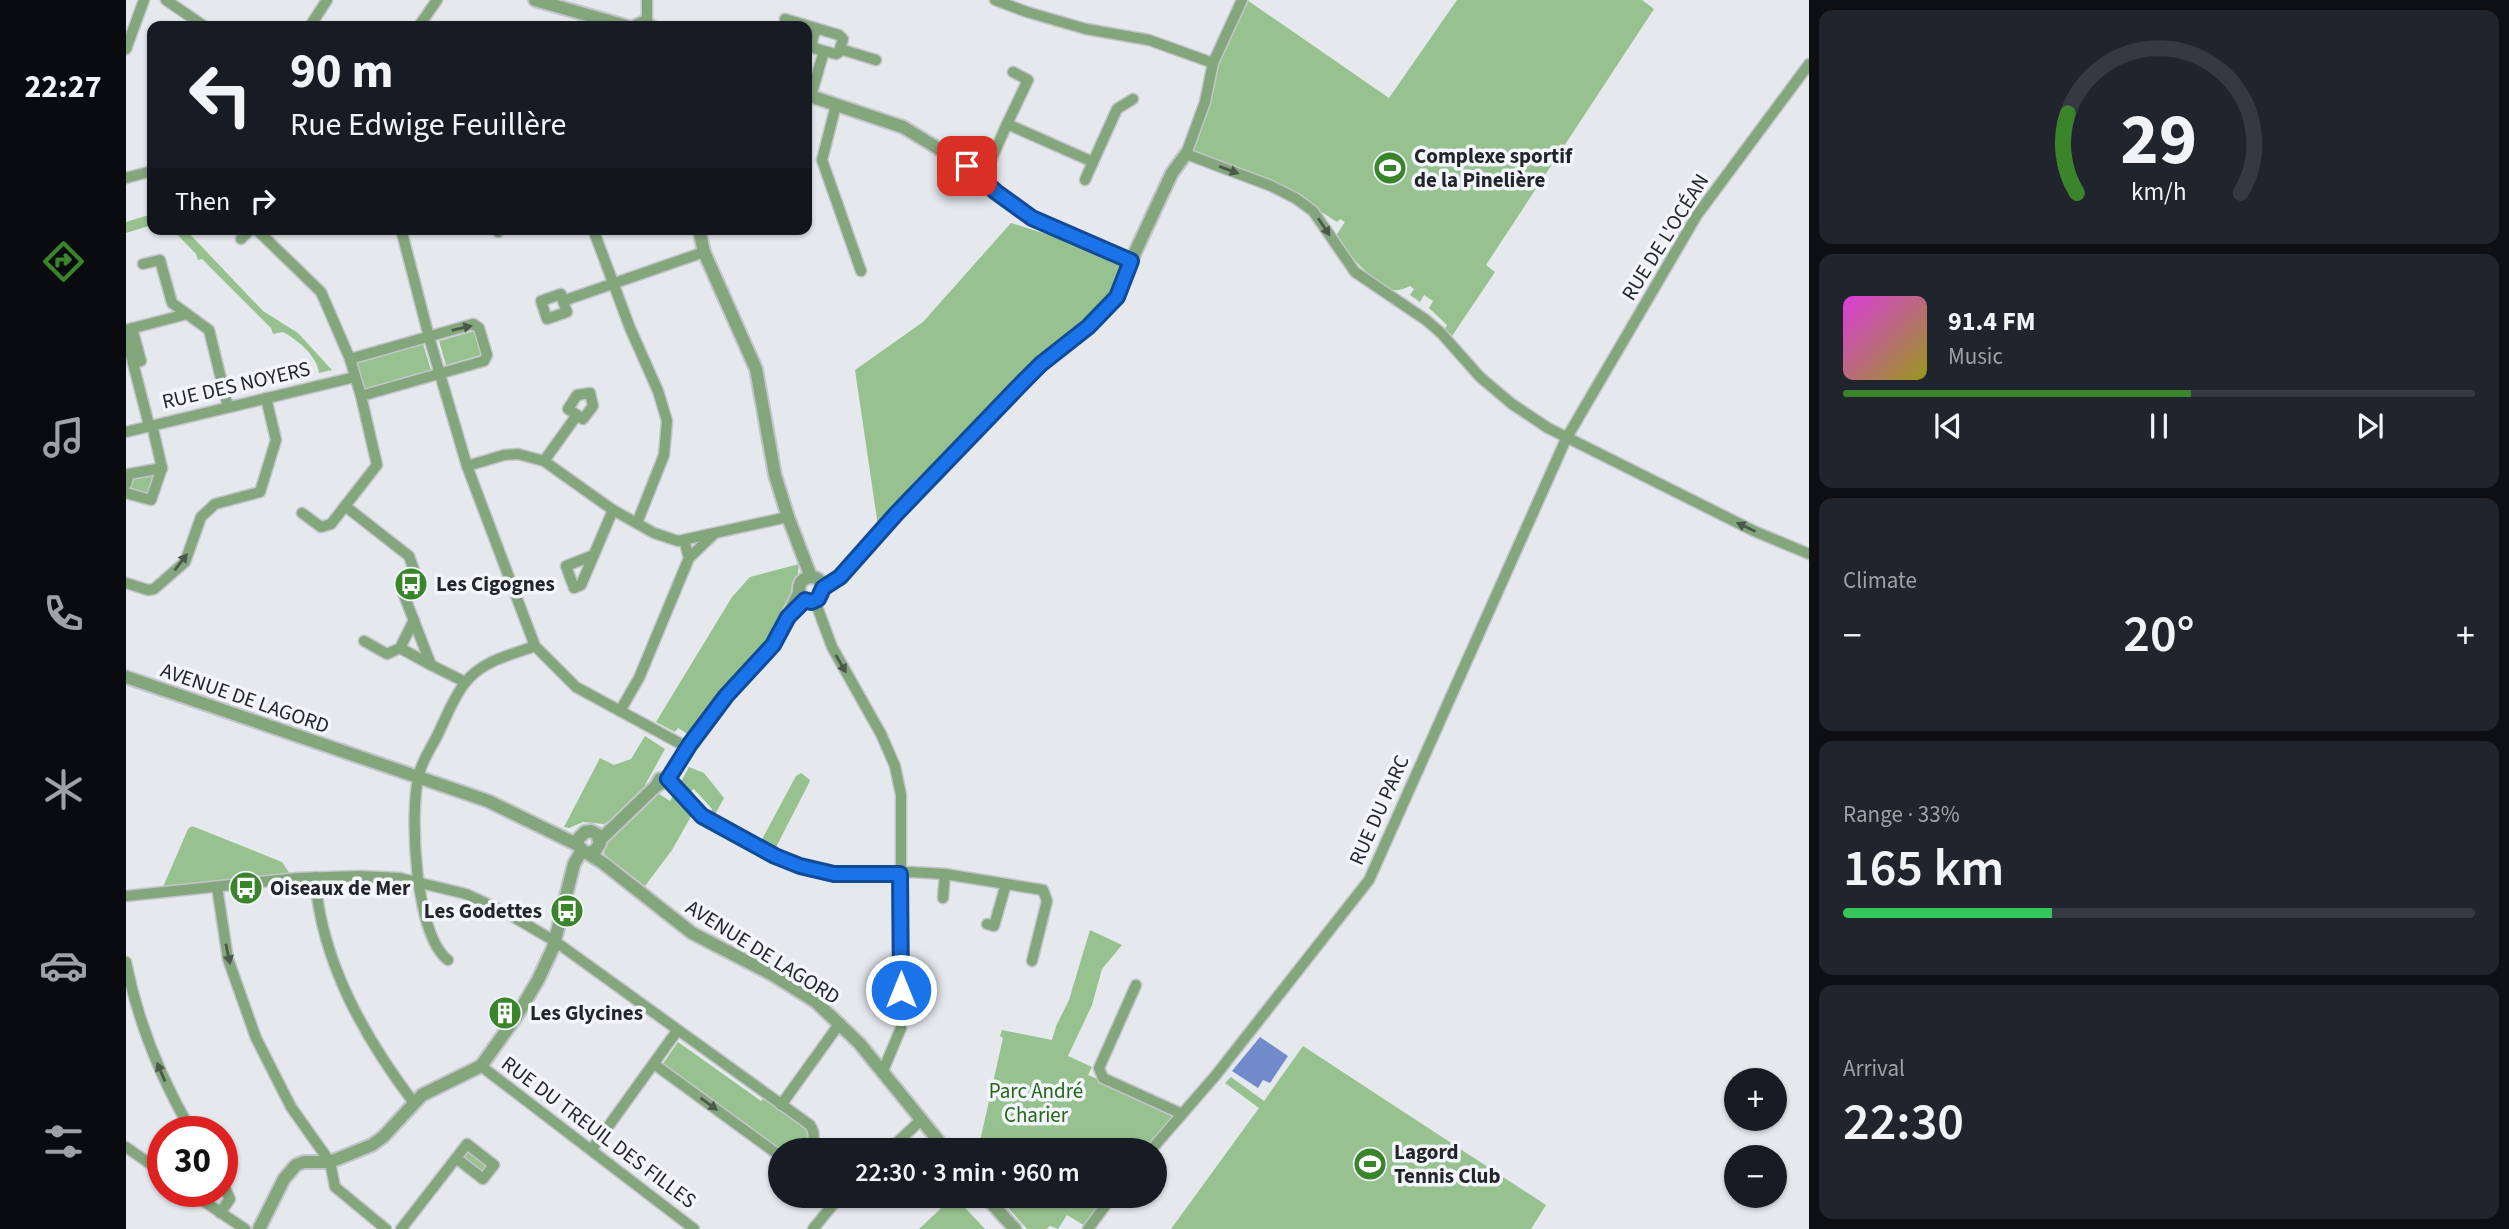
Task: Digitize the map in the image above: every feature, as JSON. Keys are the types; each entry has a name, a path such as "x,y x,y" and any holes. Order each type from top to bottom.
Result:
{"street":[{"path":"126,49 144,0"},
{"path":"166,0 197,21"},
{"path":"313,21 327,0"},
{"path":"422,21 439,0"},
{"path":"536,0 606,21"},
{"path":"645,21 647,0"},
{"path":"995,0 1086,29 1149,40 1213,63"},
{"path":"823,588 840,577 1041,364 1088,327 1117,297 1172,173 1186,154 1205,102 1213,63 1242,0"},
{"path":"785,19 792,21"},
{"path":"812,27 839,34 843,39 836,54 814,48 812,42 816,28"},
{"path":"840,50 876,60"},
{"path":"812,86 824,51"},
{"name":"RUE DE L'OCÉAN","path":"1566,439 1697,215 1809,64"},
{"path":"983,178 1028,80 1013,72"},
{"path":"812,96 903,127 983,178 996,192 1032,218 1131,261"},
{"path":"1085,180 1117,109 1133,99"},
{"path":"836,105 822,160 861,271"},
{"path":"1007,124 1093,162"},
{"path":"1186,154 1271,186 1313,211 1355,272 1434,327 1480,377 1548,428 1754,531 1809,554"},
{"path":"126,178 147,172"},
{"path":"241,239 245,235"},
{"path":"262,235 321,292 350,359 377,466 331,524 321,527 302,513"},
{"path":"403,235 439,374 467,466 535,646 576,687 686,744"},
{"path":"595,235 630,328 658,391 667,421 664,455 637,523"},
{"path":"700,235 704,252 756,369 775,475 802,552 808,578"},
{"path":"564,301 704,252"},
{"path":"143,264 160,260 175,317"},
{"path":"172,303 209,330 228,407"},
{"path":"126,493 150,500 162,468 133,363 141,361 128,331 187,314"},
{"path":"350,359 473,324 479,328 487,355 484,361 361,396"},
{"name":"RUE DES NOYERS","path":"126,432 355,377"},
{"path":"126,583 148,590 154,589 185,562 201,517 215,504 260,492 276,440 266,398"},
{"path":"544,461 576,415"},
{"name":"RUE DU PARC","path":"1161,1138 1216,1075 1369,880 1566,439"},
{"path":"467,466 504,455 518,454 544,461 613,510 670,539 684,540 713,535 788,517"},
{"path":"126,484 129,474 162,468"},
{"path":"345,506 409,555 416,576 404,595 431,665"},
{"path":"594,555 613,510"},
{"path":"620,711 639,678 689,558 713,535"},
{"path":"684,540 689,558"},
{"path":"259,1229 284,1179 296,1165 304,1162 330,1162 372,1145 383,1138 414,1103 433,1088 481,1066 538,980 554,941 574,864 589,844 617,823 656,786 686,744 773,645 788,617 806,598 821,596 821,582 808,578"},
{"path":"808,578 799,584 881,734 895,766 901,795 901,1028 882,1073"},
{"path":"365,641 387,654 400,648 414,620"},
{"path":"447,961 439,954 429,928 417,881 415,833 418,778 465,682 488,664 535,646"},
{"path":"400,648 465,682"},
{"name":"AVENUE DE LAGORD","path":"126,677 488,801 547,829 589,844 603,863 692,933 772,975 816,1002 859,1043 936,1138"},
{"path":"656,786 668,779 686,744"},
{"path":"668,779 702,816 775,856 800,866 834,874 945,874 1043,890 1047,901 1032,961"},
{"path":"943,898 945,874"},
{"path":"126,896 315,877 360,876 400,878 449,889 487,903 554,941 813,1129 813,1138"},
{"path":"315,877 316,894 327,936 337,971 351,1003 382,1062 414,1103"},
{"path":"986,924 994,926 1006,884"},
{"path":"217,887 228,959 256,1038 291,1107 330,1162 333,1182 340,1192 386,1229"},
{"path":"126,962 141,1020 172,1098 183,1116"},
{"path":"1136,985 1099,1068 1100,1074 1103,1078 1182,1114"},
{"path":"781,1105 840,1023"},
{"path":"592,1149 677,1031"},
{"path":"654,1064 768,1147"},
{"name":"RUE DU TREUIL DES FILLES","path":"481,1066 694,1229"},
{"path":"902,1138 921,1120"},
{"path":"126,1147 147,1162"},
{"path":"401,1229 456,1158"},
{"path":"211,1207 245,1229"},
{"path":"220,1213 224,1207"},
{"path":"813,1229 830,1208"},
{"path":"996,1208 1015,1229"},
{"path":"1088,1229 1103,1208"}],"green space":[{"name":"Complexe sportif de la Pinelière","path":"1247,0 1389,98 1457,0 1642,0 1654,9 1486,265 1495,272 1452,336 1445,329 1447,325 1429,308 1433,301 1424,295 1420,302 1410,295 1414,289 1410,286 1398,290 1387,287 1370,276 1354,259 1335,237 1345,222 1340,219 1337,222 1295,195 1189,153 1216,63"},
{"path":"147,216 147,227 126,233 126,222"},
{"path":"1011,223 1131,261 1117,297 1041,364 879,533 855,370 923,322"},
{"path":"178,235 191,235 263,311 298,333 332,370 319,373 311,355 295,339 283,332 273,334 271,328 202,259 198,260 196,254"},
{"path":"474,331 481,355 446,365 439,341"},
{"path":"423,344 431,370 365,389 357,362"},
{"path":"162,468 151,500 126,493 129,474"},
{"path":"799,564 785,613 772,634 691,736 678,728 675,732 656,722 732,597 750,577"},
{"path":"645,736 665,749 645,785 647,787 604,824 583,822 569,828 564,827 600,758 614,765 631,759"},
{"path":"689,767 704,773 724,798 714,816 710,814 712,809 694,789 685,796 678,787"},
{"path":"801,773 810,780 809,783 775,849 761,841 796,776"},
{"path":"656,792 670,801 675,792 693,813 672,850 645,886 604,854 605,843"},
{"path":"192,826 282,862 290,874 163,887 188,829"},
{"name":"Parc André Charier","path":"1090,930 1122,945 1102,969 1092,1005 1068,1056 1092,1067 1088,1075 1167,1110 1173,1117 1157,1138 981,1138 1003,1038 1000,1036 1002,1030 1052,1040 1069,1000"},
{"path":"678,1042 761,1101 764,1098 806,1126 811,1134 809,1138 768,1138 768,1144 662,1065"},
{"name":"Lagord Tennis Club","path":"1303,1046 1546,1205 1531,1229 1171,1229 1259,1108 1225,1083 1231,1077 1264,1101"},
{"path":"467,1144 494,1165 483,1179 456,1158"},
{"path":"941,1208 965,1208 985,1229 919,1229"},
{"path":"1008,1208 1097,1208 1085,1226 1067,1215 1058,1229 1050,1226 1046,1229 1027,1229"}],"water":[{"path":"1260,1037 1288,1056 1270,1083 1263,1080 1258,1088 1232,1071"}],"place":[{"name":"Complexe sportif de la Pinelière","path":"1390,168"},
{"name":"Les Cigognes","path":"411,584"},
{"name":"Oiseaux de Mer","path":"246,888"},
{"name":"Les Godettes","path":"567,911"},
{"name":"Les Glycines","path":"505,1013"},
{"name":"Lagord Tennis Club","path":"1370,1164"}],"route":[{"path":"901,990 900,874 844,875 811,871 775,856 702,816 668,779 726,696 773,645 788,617 805,600 811,602 818,599 823,588 840,577 1003,402 1041,364 1088,327 1117,297 1131,261 1032,218 996,192 967,166"}]}
